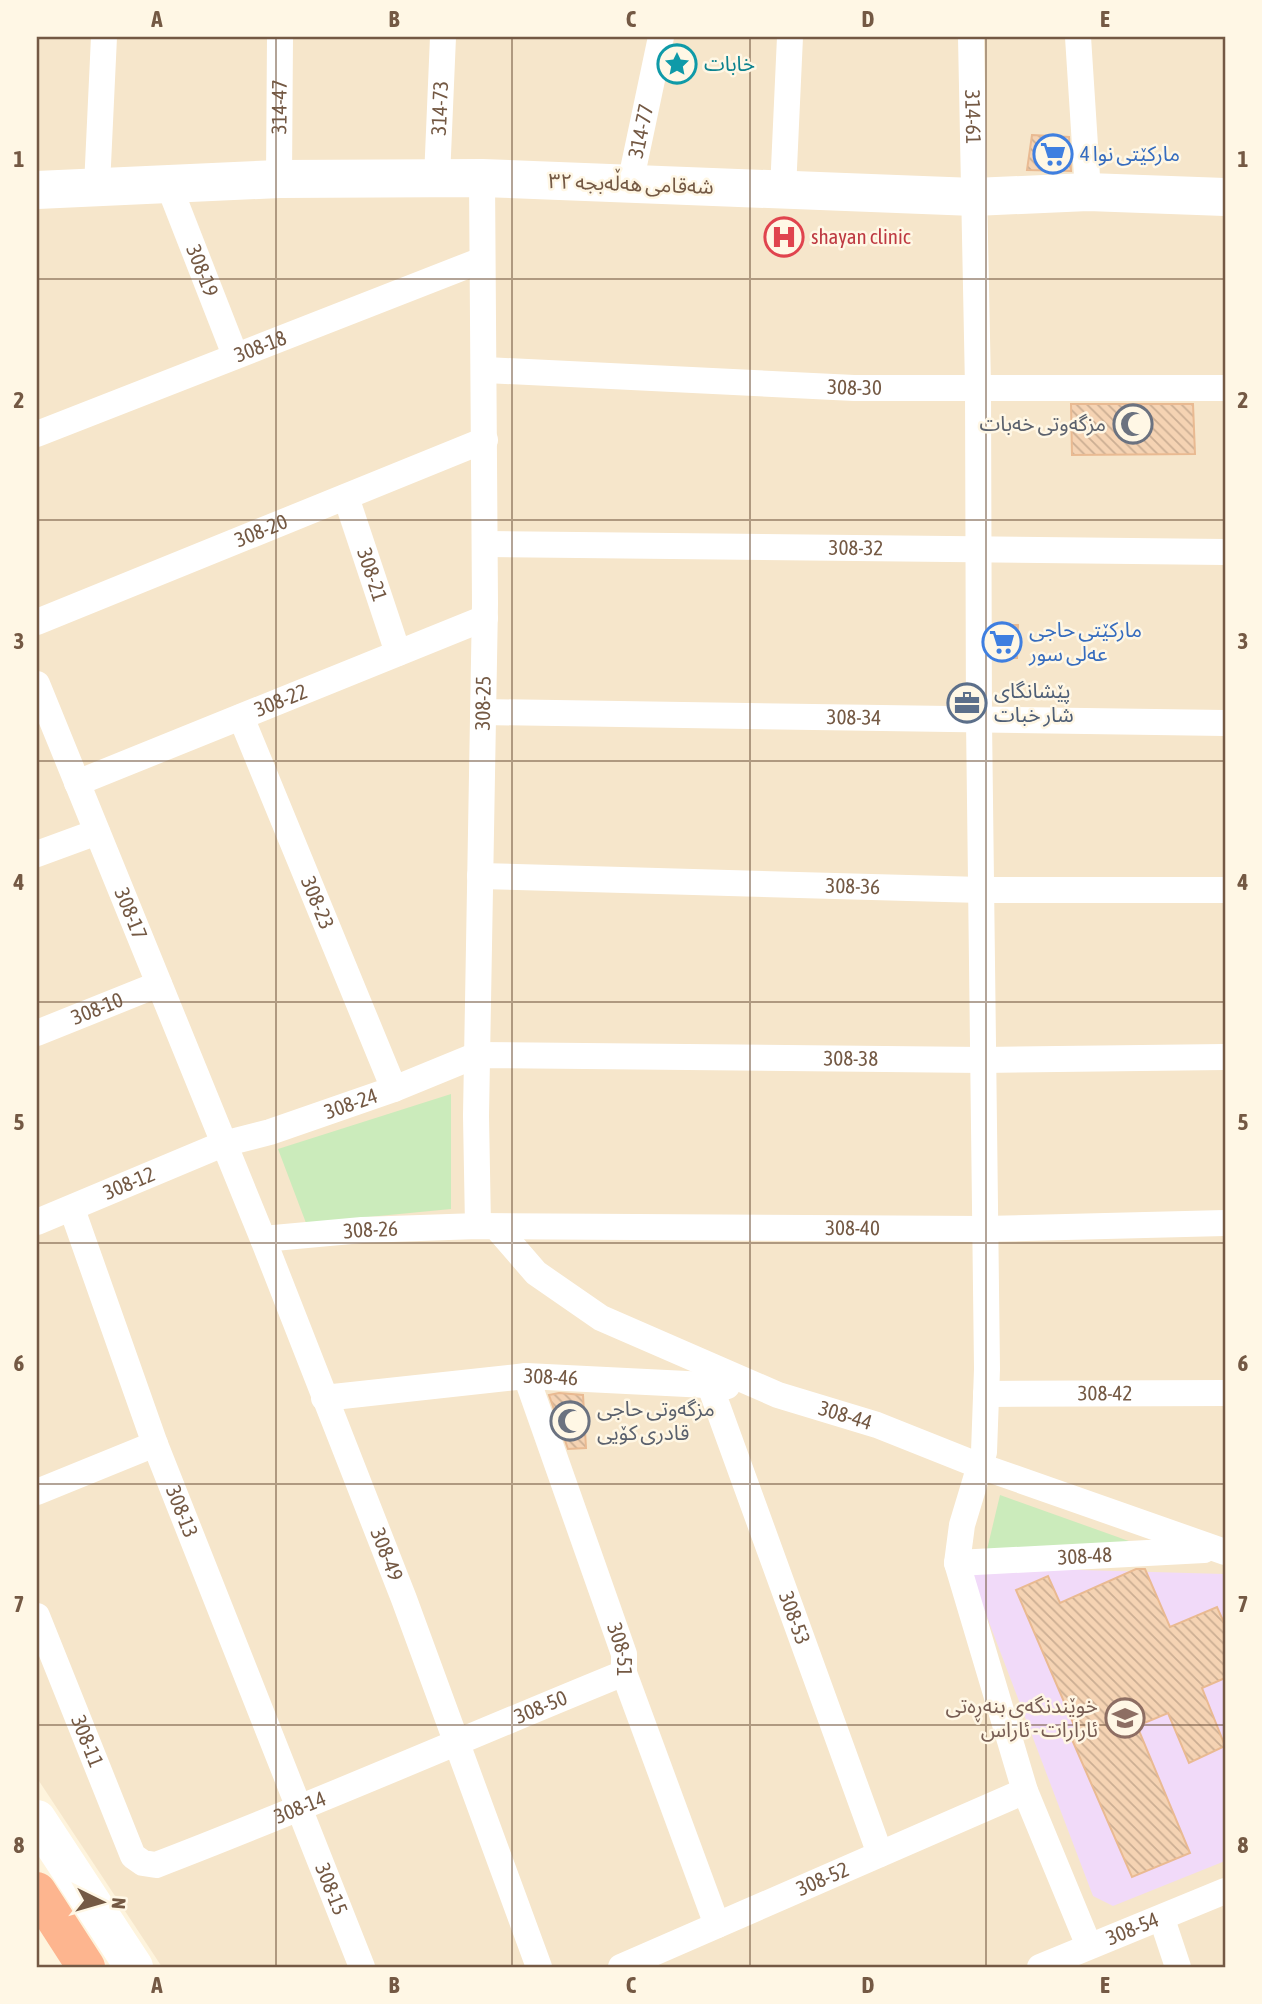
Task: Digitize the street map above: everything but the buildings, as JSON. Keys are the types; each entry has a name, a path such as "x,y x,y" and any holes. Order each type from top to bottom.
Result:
{"highway":[{"path":"37,1864 58,1922"},
{"path":"37,1891 86,1967"}],"street":[{"path":"97,186 104,37"},
{"name":"314-47","path":"279,178 280,37"},
{"name":"314-73","path":"437,178 443,37"},
{"name":"314-77","path":"630,184 662,37"},
{"path":"783,190 790,37"},
{"name":"314-61","path":"957,1563 962,1525 980,1466 986,1394 978,387 971,37"},
{"path":"1078,37 1088,192"},
{"name":"شەقامی هەڵەبجە ٣٢","path":"37,190 97,186 169,186 279,178 482,178 974,197 1088,192 1225,197"},
{"name":"308-25","path":"482,178 486,370 485,618 477,1055 487,1227"},
{"name":"308-19","path":"169,186 235,355"},
{"name":"308-18","path":"37,434 482,260"},
{"name":"308-30","path":"486,370 854,388 1225,388"},
{"name":"308-20","path":"37,622 485,440"},
{"name":"308-21","path":"346,497 398,653"},
{"name":"308-32","path":"485,544 1225,552"},
{"name":"308-22","path":"77,783 485,618"},
{"name":"308-17","path":"37,684 223,1144"},
{"name":"308-34","path":"483,712 1225,723"},
{"name":"308-23","path":"241,717 394,1089"},
{"path":"37,854 97,832"},
{"name":"308-36","path":"480,876 981,890 1225,890"},
{"name":"308-10","path":"37,1033 159,984"},
{"name":"308-24","path":"223,1144 270,1132 394,1089 477,1055"},
{"name":"308-38","path":"477,1055 983,1060 1225,1057"},
{"name":"308-12","path":"37,1222 223,1144"},
{"name":"308-49","path":"223,1144 263,1240 457,1741 539,1967"},
{"name":"308-13","path":"72,1209 155,1444 298,1811"},
{"name":"308-40","path":"487,1227 984,1229 1225,1223"},
{"name":"308-26","path":"263,1240 362,1230 487,1227"},
{"name":"308-44","path":"487,1227 536,1273 601,1318 778,1395 877,1425 980,1466 1161,1528 1219,1551"},
{"name":"308-46","path":"324,1398 526,1376 709,1383 778,1395"},
{"name":"308-51","path":"526,1376 624,1654 624,1674 717,1925"},
{"name":"308-53","path":"709,1383 880,1854"},
{"name":"308-42","path":"986,1394 1225,1393"},
{"path":"37,1492 155,1444"},
{"name":"308-48","path":"957,1563 1219,1551"},
{"path":"957,1563 1026,1791 1089,1946"},
{"name":"308-11","path":"37,1616 133,1856 142,1863"},
{"name":"308-50","path":"457,1741 624,1674"},
{"name":"308-14","path":"142,1863 156,1865 298,1811 457,1741"},
{"name":"308-52","path":"621,1967 1026,1791"},
{"name":"308-15","path":"298,1811 362,1967"},
{"path":"37,1819 134,1967"},
{"name":"308-54","path":"1040,1967 1225,1891"},
{"path":"1162,1919 1178,1967"}],"shaded area":[{"path":"37,37 1225,37 1225,1967 162,1967 37,1778"},
{"name":"خوێندنگەی بنەڕەتی ئارارات - ئاراس","path":"968,1567 1225,1574 1225,1861 1113,1906 1093,1896"}],"green space":[{"path":"451,1094 451,1209 306,1223 278,1149"},
{"path":"1000,1495 1140,1545 985,1558"}],"place":[{"name":"خابات","path":"677,64"},
{"name":"مارکێتی نوا 4","path":"1053,154"},
{"name":"shayan clinic","path":"784,237"},
{"name":"مزگەوتی خەبات","path":"1133,424"},
{"name":"مارکێتی حاجی عەلی سور","path":"1002,642"},
{"name":"پێشانگای شار خبات","path":"967,703"},
{"name":"مزگەوتی حاجی قادری کۆیی","path":"570,1421"},
{"name":"خوێندنگەی بنەڕەتی ئارارات - ئاراس","path":"1125,1718"}]}
